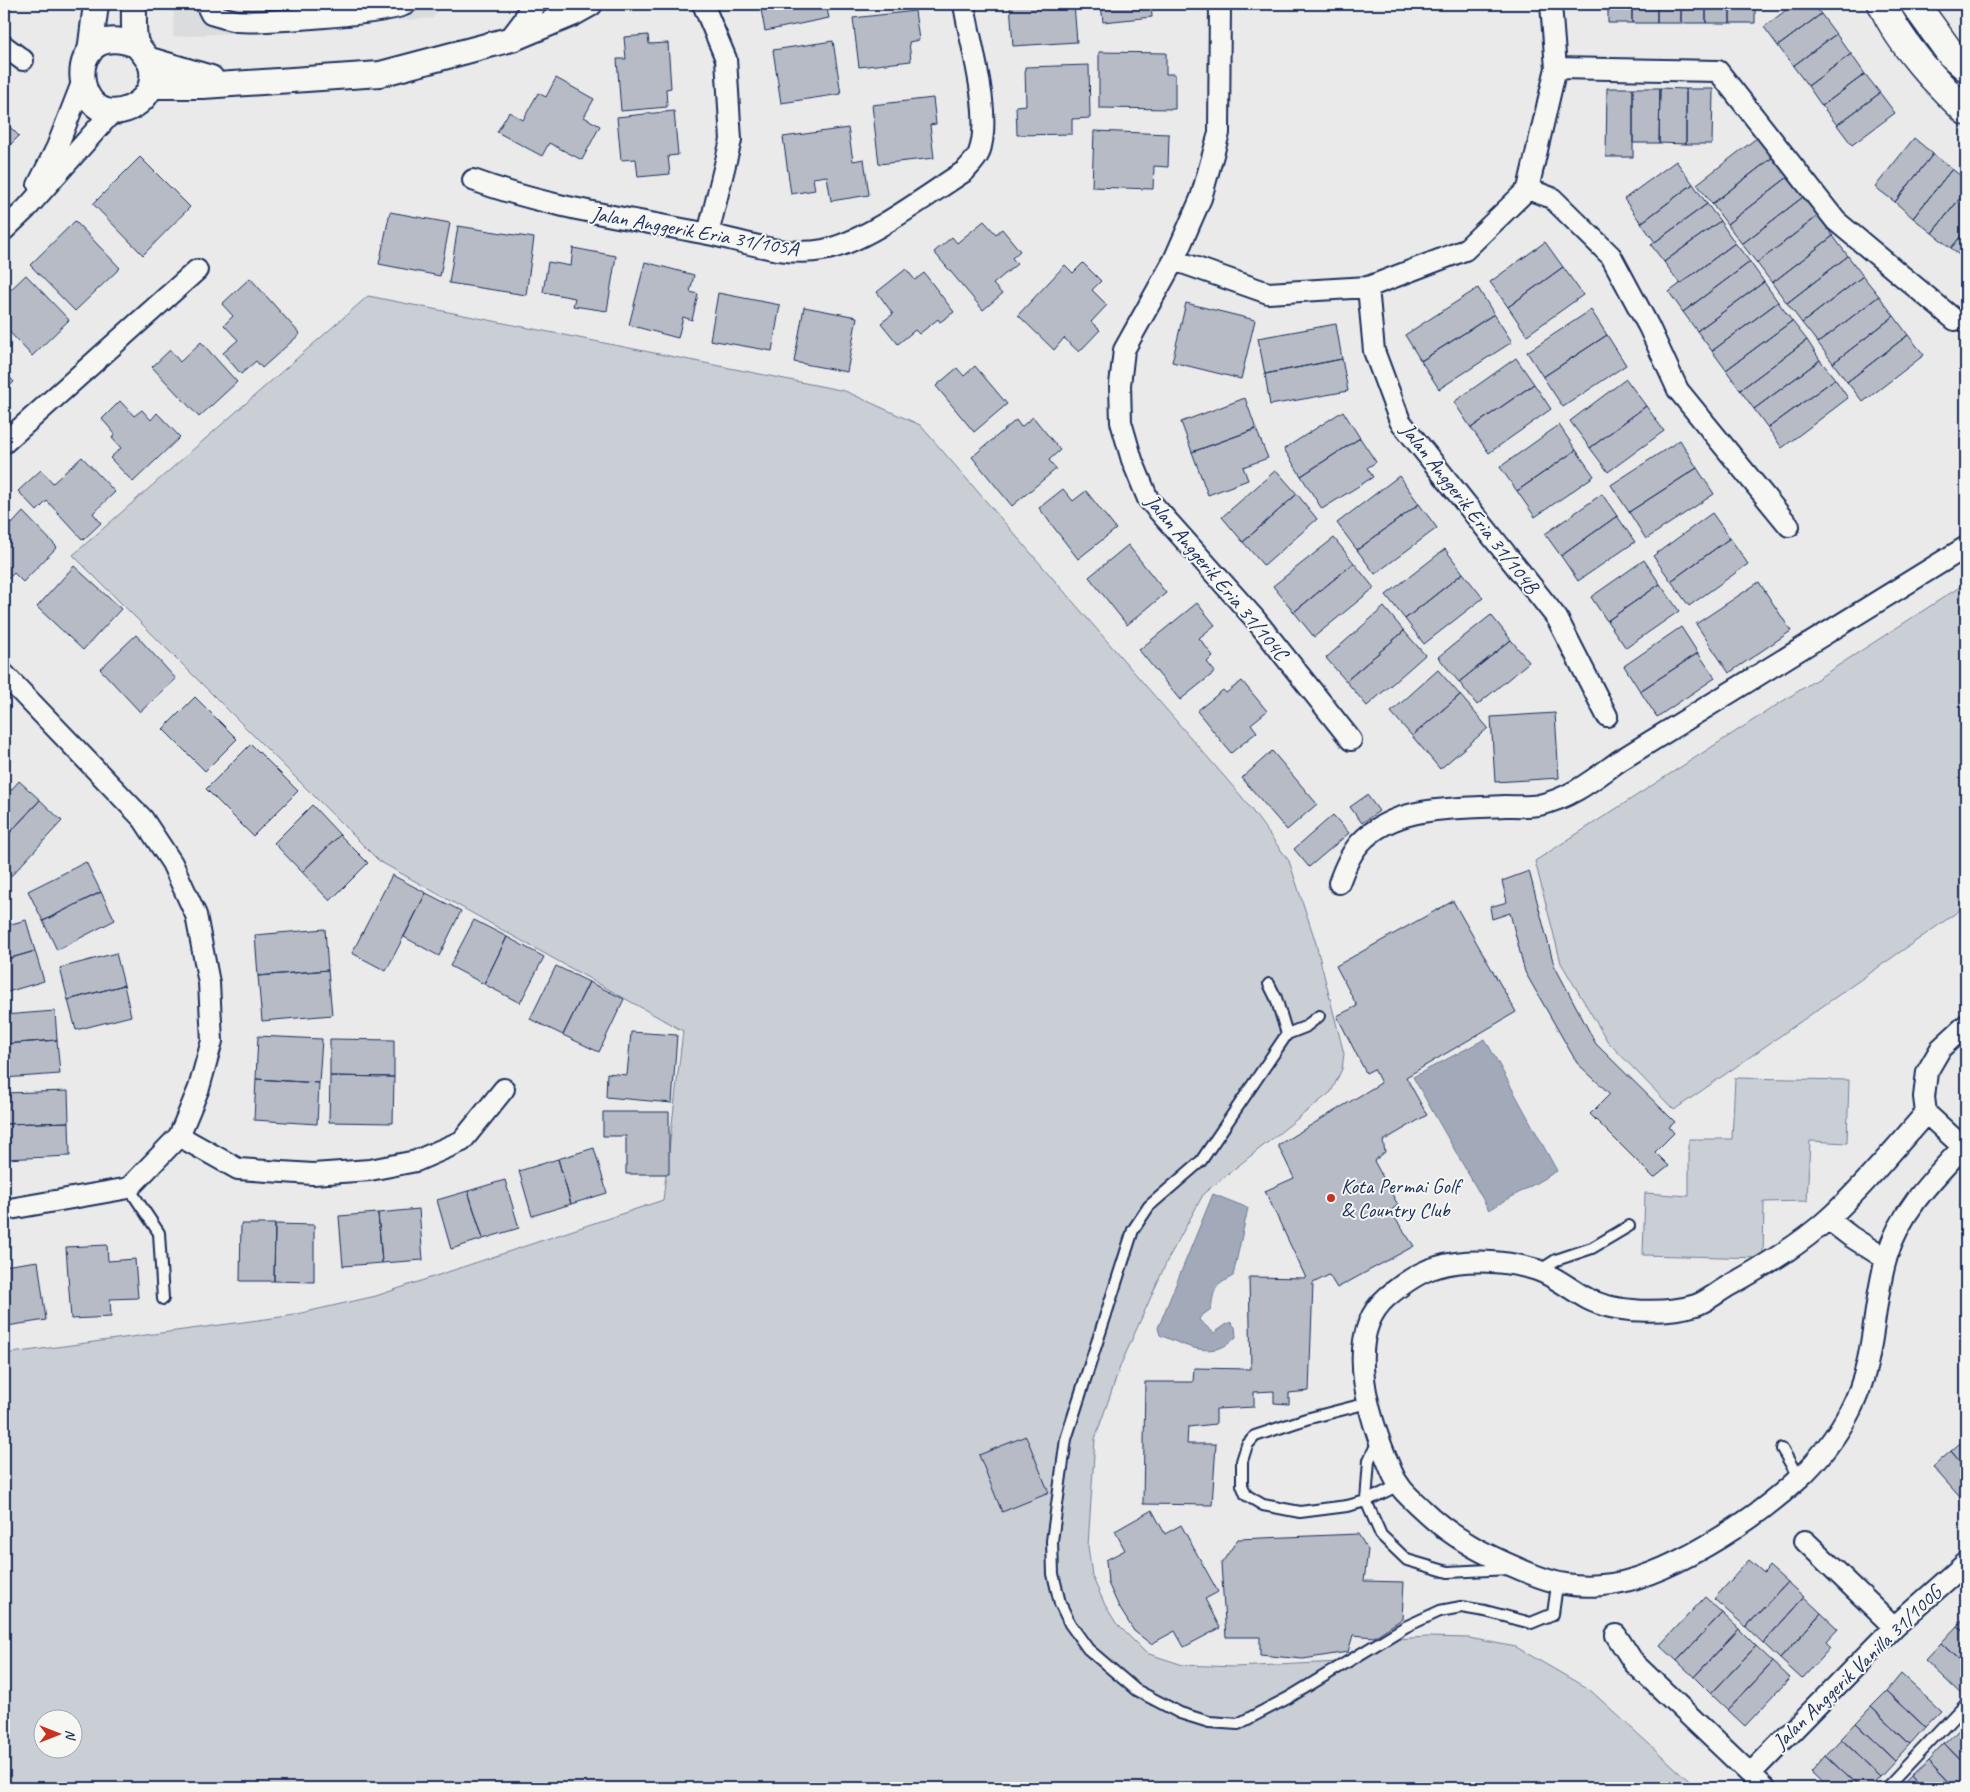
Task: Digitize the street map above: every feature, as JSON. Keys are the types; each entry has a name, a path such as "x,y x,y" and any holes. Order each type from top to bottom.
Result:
{"main road":[{"path":"1882,4 1892,26 1925,72 1966,111"},
{"path":"1915,4 1951,54 1966,67"}],"street":[{"path":"90,52 96,4"},
{"path":"82,83 86,93 93,102 102,108 125,110 136,105 145,97 150,86 152,74 143,52 134,4"},
{"path":"206,4 211,14 236,21 322,10 388,10 406,4"},
{"path":"512,39 525,22 533,4"},
{"path":"703,4 726,59 731,140 708,234"},
{"name":"Jalan Anggerik Eria 31/105A","path":"472,180 504,192 593,213 708,234 794,253 824,250 853,241 965,171 978,155 984,135 983,112 964,4"},
{"name":"Jalan Anggerik Eria 31/104C","path":"1220,4 1219,133 1201,198 1174,260 1124,350 1120,385 1121,422 1132,460 1148,499 1255,619 1351,740"},
{"path":"1174,260 1268,293 1368,287 1465,250 1528,189 1556,68 1551,4"},
{"path":"150,86 203,86 380,74 512,39 574,7"},
{"path":"26,209 57,147 82,83 84,61 90,52 100,44 111,39 124,40 143,52 230,83"},
{"path":"4,46 23,60"},
{"path":"1556,68 1718,72 1836,221 1955,320"},
{"path":"4,230 26,209 114,110"},
{"path":"1528,189 1552,198 1611,256 1649,326 1678,390 1789,526"},
{"path":"4,443 197,270"},
{"name":"Jalan Anggerik Eria 31/104B","path":"1368,287 1374,351 1400,421 1557,618 1607,716"},
{"path":"1339,883 1359,843 1390,821 1421,812 1451,808 1539,805 1577,792 1619,761 1966,547"},
{"path":"4,674 143,818 172,863 196,915 210,983 212,1041 199,1088 179,1136 129,1188 4,1210"},
{"path":"1926,1113 1828,1219 1768,1264 1698,1305 1650,1310 1611,1307 1590,1300 1539,1271 1503,1264 1461,1262 1436,1267 1416,1275 1374,1309 1367,1322 1362,1344 1368,1402 1378,1441 1397,1486 1441,1528 1462,1543 1557,1585 1605,1586 1648,1574 1694,1554 1739,1525 1799,1478 1822,1452 1850,1411 1865,1373 1874,1337 1886,1259 1894,1235 1919,1194 1965,1147 1926,1113 1924,1097 1927,1072 1941,1048 1966,1025"},
{"path":"179,1136 238,1169 313,1174 370,1170 416,1161 462,1141 504,1089"},
{"path":"1828,1219 1850,1236 1886,1259"},
{"path":"1805,1541 1894,1627"},
{"name":"Jalan Anggerik Vanilla 31/100G","path":"1750,1774 1894,1627 1966,1563"},
{"path":"1616,1635 1634,1663 1765,1788"}],"lane":[{"path":"1269,984 1276,998 1287,1034"},
{"path":"1319,1016 1305,1026 1287,1034 1201,1161 1149,1206 1134,1230 1074,1411 1059,1479 1052,1541 1053,1574 1060,1603 1070,1624 1088,1649 1136,1690 1187,1715 1209,1722 1238,1724 1288,1698 1405,1627 1440,1611 1461,1607 1484,1610 1531,1623 1542,1620 1553,1614 1557,1585"},
{"path":"129,1188 159,1233 163,1299"},
{"path":"1539,1271 1556,1260 1592,1248 1629,1226"},
{"path":"1368,1402 1306,1418 1255,1436 1247,1445 1241,1470 1242,1486 1246,1494 1263,1505 1300,1512 1347,1506 1366,1501 1397,1486"},
{"path":"1378,1441 1369,1460 1366,1501 1381,1535 1407,1560 1448,1572 1518,1568"},
{"path":"1782,1449 1799,1478"},
{"path":"1886,1788 1966,1703"}],"shaded area":[{"path":"174,4 443,4 433,18 173,37"},
{"path":"368,296 845,391 920,425 1242,797 1289,861 1315,940 1344,1054 1342,1069 1331,1092 1204,1193 1167,1261 1121,1364 1095,1439 1088,1546 1092,1576 1105,1605 1116,1623 1146,1653 1183,1665 1235,1667 1340,1662 1353,1652 1395,1639 1427,1637 1469,1638 1516,1647 1590,1690 1697,1788 4,1788 4,1354 288,1316 376,1296 663,1200 683,1031 379,861 73,555"},
{"path":"1966,583 1966,906 1674,1110 1608,1042 1561,963 1535,861"},
{"path":"1735,1078 1849,1080 1847,1143 1810,1141 1807,1201 1764,1202 1763,1258 1643,1255 1645,1193 1689,1196 1689,1139 1732,1139"}],"water":[{"path":"1485,1039 1557,1171 1489,1210 1413,1077"},
{"path":"1213,1194 1248,1208 1233,1276 1218,1286 1213,1297 1211,1309 1200,1317 1199,1320 1214,1333 1230,1322 1235,1327 1236,1337 1227,1344 1209,1350 1190,1347 1160,1335 1158,1328"}],"building":[{"path":"760,4 826,4 829,18 765,31"},
{"path":"1010,4 1074,4 1077,42 1013,46"},
{"path":"1101,4 1151,4 1152,17 1103,22"},
{"path":"1608,4 1632,4 1632,23 1608,23"},
{"path":"1632,4 1657,4 1657,23 1632,23"},
{"path":"1657,4 1681,4 1681,23 1657,23"},
{"path":"1681,4 1706,4 1706,23 1681,23"},
{"path":"1706,4 1730,4 1730,23 1706,23"},
{"path":"1730,4 1755,4 1755,23 1730,23"},
{"path":"1794,4 1813,4 1821,14 1778,46 1764,27"},
{"path":"915,11 919,40 909,42 911,61 859,67 853,18"},
{"path":"1821,14 1836,34 1793,66 1778,46"},
{"path":"1836,34 1851,54 1808,86 1793,66"},
{"path":"648,35 649,44 668,43 671,88 666,89 667,107 621,111 617,59 626,59 624,37"},
{"path":"833,41 841,94 781,103 773,50"},
{"path":"1099,52 1166,53 1166,74 1175,74 1175,109 1099,108"},
{"path":"1851,54 1865,74 1822,106 1808,86"},
{"path":"1089,65 1090,118 1072,119 1072,134 1017,135 1016,106 1026,105 1025,67"},
{"path":"1865,74 1880,93 1837,125 1822,106"},
{"path":"556,78 594,99 584,117 600,126 582,160 549,143 542,156 497,132 509,112 523,120 538,93 546,97"},
{"path":"1607,88 1633,88 1633,157 1606,157"},
{"path":"1633,88 1660,88 1659,143 1633,143"},
{"path":"1660,88 1686,89 1686,144 1659,143"},
{"path":"1686,89 1713,89 1712,144 1686,144"},
{"path":"1880,93 1895,113 1852,145 1837,125"},
{"path":"933,98 936,124 930,125 934,158 879,164 872,105"},
{"path":"674,111 678,155 668,156 670,174 638,177 636,159 621,160 617,117"},
{"path":"4,121 19,136 4,151"},
{"path":"848,128 853,161 864,159 869,195 831,201 827,176 813,178 815,190 791,194 783,137"},
{"path":"1094,131 1169,134 1168,167 1154,166 1153,189 1092,187"},
{"path":"1758,137 1773,157 1712,204 1697,184"},
{"path":"1914,138 1933,154 1895,202 1875,187"},
{"path":"1933,154 1952,169 1913,218 1895,202"},
{"path":"140,157 190,207 143,255 93,204"},
{"path":"1773,157 1788,177 1727,224 1712,204"},
{"path":"1676,161 1693,184 1641,223 1624,199"},
{"path":"1952,169 1966,180 1966,191 1932,233 1913,218"},
{"path":"1788,177 1803,197 1742,244 1727,224"},
{"path":"1693,184 1707,204 1655,242 1641,223"},
{"path":"1966,191 1966,230 1951,248 1932,233"},
{"path":"1803,197 1818,216 1757,263 1742,244"},
{"path":"1707,204 1720,221 1664,262 1651,245"},
{"path":"390,212 450,223 440,276 379,264"},
{"path":"1818,216 1833,236 1772,283 1757,263"},
{"path":"75,221 120,268 75,311 30,265"},
{"path":"984,221 996,234 1002,229 1020,251 1012,258 1017,264 993,284 1002,294 983,310 934,252 952,237 957,243"},
{"path":"1720,221 1735,243 1680,284 1664,262"},
{"path":"458,226 534,238 526,295 449,283"},
{"path":"1966,230 1966,261 1951,248"},
{"path":"1833,236 1848,256 1787,303 1772,283"},
{"path":"1545,242 1563,267 1508,307 1490,282"},
{"path":"1735,243 1750,262 1683,312 1669,292"},
{"path":"573,248 616,256 607,311 573,306 575,298 543,292 548,262 571,266"},
{"path":"1848,256 1863,276 1802,323 1787,303"},
{"path":"645,262 694,275 690,292 698,294 692,320 683,317 678,338 629,325"},
{"path":"1750,262 1764,282 1697,331 1683,312"},
{"path":"1083,263 1101,281 1092,290 1107,305 1091,322 1100,330 1079,352 1064,338 1054,350 1018,315 1065,265 1073,273"},
{"path":"1563,267 1583,295 1527,335 1508,307"},
{"path":"906,269 915,280 924,273 954,312 940,322 938,319 919,334 915,330 898,344 881,323 893,314 877,292"},
{"path":"26,275 69,320 32,356 4,326 4,322 10,316 4,309 4,296"},
{"path":"1863,276 1879,296 1818,343 1802,323"},
{"path":"250,278 300,334 262,368 256,361 241,374 223,353 238,340 224,325 233,316 222,304"},
{"path":"1764,282 1778,302 1712,351 1697,331"},
{"path":"1478,288 1494,314 1421,361 1405,335"},
{"path":"718,293 780,305 772,351 710,340"},
{"path":"1879,296 1894,316 1833,363 1818,343"},
{"path":"1778,302 1792,321 1726,370 1712,351"},
{"path":"1186,303 1255,320 1241,379 1172,362"},
{"path":"804,307 857,317 847,372 794,362"},
{"path":"1591,310 1607,335 1543,377 1527,352"},
{"path":"1494,314 1512,342 1439,389 1421,361"},
{"path":"1894,316 1908,335 1847,382 1833,363"},
{"path":"1792,321 1807,340 1740,390 1726,370"},
{"path":"1336,324 1342,359 1265,374 1258,338"},
{"path":"1607,335 1626,365 1563,407 1543,377"},
{"path":"1908,335 1924,355 1863,402 1847,382"},
{"path":"1807,340 1820,360 1754,409 1740,390"},
{"path":"201,342 237,382 199,417 152,367 170,350 180,362"},
{"path":"1516,358 1534,384 1471,428 1454,402"},
{"path":"1342,359 1348,391 1270,405 1265,374"},
{"path":"1820,360 1835,379 1768,428 1754,409"},
{"path":"975,366 1007,404 974,432 936,386 957,368 964,376"},
{"path":"4,371 14,382 4,391"},
{"path":"1626,379 1646,406 1590,448 1570,421"},
{"path":"1835,379 1848,398 1782,448 1768,428"},
{"path":"1534,384 1551,409 1489,453 1471,428"},
{"path":"1245,398 1256,429 1192,452 1181,422"},
{"path":"120,401 134,416 142,410 151,420 157,413 180,437 133,482 110,458 121,448 112,438 115,434 102,419"},
{"path":"1646,406 1664,431 1608,472 1590,448"},
{"path":"1343,411 1360,438 1301,476 1284,449"},
{"path":"1033,417 1060,450 1049,460 1056,469 1012,506 972,457 1016,420 1021,427"},
{"path":"1559,425 1576,450 1517,491 1500,467"},
{"path":"1256,429 1268,458 1243,467 1248,480 1208,495 1192,452"},
{"path":"1360,438 1376,462 1367,468 1373,477 1322,509 1301,476"},
{"path":"1680,440 1697,468 1629,512 1611,485"},
{"path":"1576,450 1594,476 1535,517 1517,491"},
{"path":"82,457 115,492 93,513 101,523 83,540 47,501 37,511 18,491 41,470 53,483"},
{"path":"1697,468 1714,494 1646,539 1629,512"},
{"path":"1276,470 1297,494 1243,542 1222,517"},
{"path":"1399,476 1419,504 1357,550 1337,523"},
{"path":"1063,489 1073,501 1086,491 1116,529 1078,559 1039,508"},
{"path":"1297,494 1317,519 1264,566 1243,542"},
{"path":"1602,494 1617,516 1561,556 1545,534"},
{"path":"1419,504 1437,528 1375,574 1357,550"},
{"path":"23,512 57,547 23,582 14,573 4,583 4,516 12,524"},
{"path":"1712,513 1730,538 1671,581 1653,556"},
{"path":"1617,516 1635,542 1578,581 1561,556"},
{"path":"1334,538 1354,563 1294,612 1273,586"},
{"path":"1730,538 1748,564 1689,606 1671,581"},
{"path":"1128,545 1166,593 1127,625 1089,577"},
{"path":"1445,549 1463,573 1405,619 1386,595"},
{"path":"1644,560 1660,584 1607,621 1591,597"},
{"path":"1354,563 1374,588 1314,637 1294,612"},
{"path":"74,566 121,609 83,650 37,607"},
{"path":"1463,573 1483,598 1424,644 1405,619"},
{"path":"1759,582 1791,631 1729,673 1696,624"},
{"path":"1660,584 1679,611 1626,648 1607,621"},
{"path":"1197,603 1215,625 1199,638 1213,656 1207,662 1215,672 1180,700 1139,650"},
{"path":"1384,607 1404,631 1346,681 1326,658"},
{"path":"1491,615 1511,640 1459,682 1438,657"},
{"path":"1681,627 1698,653 1640,691 1624,666"},
{"path":"1404,631 1425,655 1367,706 1346,681"},
{"path":"136,635 176,679 140,712 100,669"},
{"path":"1511,640 1529,662 1477,705 1459,682"},
{"path":"1698,653 1715,678 1657,717 1640,691"},
{"path":"1438,670 1460,695 1412,736 1391,712"},
{"path":"1242,681 1267,711 1251,724 1257,732 1231,753 1197,711 1223,690 1226,693"},
{"path":"1460,695 1488,728 1440,769 1412,736"},
{"path":"195,697 237,739 205,771 163,729"},
{"path":"1555,713 1559,778 1495,782 1491,717"},
{"path":"251,744 298,791 253,836 206,789"},
{"path":"1272,751 1317,804 1287,830 1242,778"},
{"path":"19,781 40,800 4,839 4,798"},
{"path":"1367,795 1379,811 1362,823 1350,807"},
{"path":"40,800 62,821 11,876 4,869 4,839"},
{"path":"312,805 340,835 302,872 274,843"},
{"path":"1333,815 1349,833 1309,867 1294,849"},
{"path":"340,835 368,863 330,901 302,872"},
{"path":"86,862 101,892 43,921 28,891"},
{"path":"1529,871 1554,965 1596,1044 1675,1122 1669,1127 1674,1133 1655,1152 1669,1166 1654,1178 1590,1114 1610,1094 1577,1063 1525,972 1510,913 1492,919 1490,907 1507,902 1502,881"},
{"path":"392,875 426,893 386,971 352,953"},
{"path":"101,892 115,920 57,950 43,921"},
{"path":"426,893 461,911 439,956 404,937"},
{"name":"Kota Permai Golf & Country Club","path":"1453,901 1516,1012 1406,1077 1427,1115 1383,1141 1385,1152 1374,1161 1398,1205 1390,1211 1414,1246 1337,1288 1329,1275 1313,1283 1309,1391 1289,1393 1289,1404 1274,1403 1274,1391 1254,1392 1254,1407 1216,1409 1216,1424 1188,1427 1187,1444 1216,1444 1212,1505 1143,1504 1145,1382 1193,1382 1194,1368 1251,1369 1249,1277 1306,1278 1265,1191 1294,1178 1278,1145 1381,1083 1374,1069 1366,1073 1337,1016 1357,1006 1336,966"},
{"path":"26,920 35,951 4,960 4,926"},
{"path":"474,920 507,937 484,984 450,966"},
{"path":"325,929 328,970 258,976 255,935"},
{"path":"507,937 544,957 520,1003 484,984"},
{"path":"35,951 44,981 4,993 4,960"},
{"path":"116,953 124,985 68,1000 60,968"},
{"path":"556,966 589,982 563,1035 530,1019"},
{"path":"328,970 332,1015 262,1021 258,976"},
{"path":"589,982 624,999 599,1052 563,1035"},
{"path":"124,985 131,1016 76,1030 68,1000"},
{"path":"55,1011 57,1040 4,1044 4,1015"},
{"path":"631,1032 677,1035 672,1103 606,1097 607,1073 627,1075"},
{"path":"258,1036 322,1039 319,1083 256,1079"},
{"path":"330,1039 394,1040 394,1077 330,1076"},
{"path":"57,1040 60,1074 4,1078 4,1044"},
{"path":"330,1076 394,1077 393,1123 329,1122"},
{"path":"256,1079 319,1083 317,1124 254,1120"},
{"path":"68,1091 69,1122 4,1124 4,1093"},
{"path":"603,1112 669,1112 669,1174 626,1174 626,1136 603,1136"},
{"path":"69,1122 70,1156 4,1159 4,1124"},
{"path":"594,1148 607,1193 571,1204 558,1159"},
{"path":"558,1159 571,1204 532,1216 519,1171"},
{"path":"505,1180 519,1228 483,1239 468,1191"},
{"path":"468,1191 483,1239 451,1249 437,1200"},
{"path":"419,1209 423,1260 382,1263 378,1213"},
{"path":"378,1213 382,1263 343,1266 339,1216"},
{"path":"241,1224 275,1224 274,1281 240,1281"},
{"path":"275,1224 314,1225 314,1282 274,1281"},
{"path":"107,1245 108,1261 135,1259 138,1298 110,1299 111,1317 71,1319 66,1247"},
{"path":"38,1261 46,1320 7,1326 6,1315 4,1316 4,1266"},
{"path":"1026,1436 1049,1493 1002,1512 979,1455"},
{"path":"1966,1438 1966,1469 1951,1451"},
{"path":"1951,1451 1966,1469 1966,1504 1933,1467"},
{"path":"1152,1510 1165,1534 1181,1525 1218,1592 1205,1599 1220,1628 1184,1647 1175,1631 1151,1644 1134,1631 1119,1607 1108,1583 1106,1560 1125,1550 1115,1531"},
{"path":"1358,1534 1368,1550 1364,1581 1404,1582 1402,1619 1374,1637 1353,1635 1348,1652 1303,1659 1260,1655 1260,1637 1226,1637 1221,1564 1238,1539"},
{"path":"1749,1560 1764,1573 1769,1566 1787,1582 1746,1627 1714,1599"},
{"path":"1787,1582 1804,1597 1763,1643 1746,1627"},
{"path":"1705,1597 1722,1613 1677,1661 1660,1645"},
{"path":"1804,1597 1821,1613 1780,1659 1763,1643"},
{"path":"1722,1613 1739,1629 1694,1677 1677,1661"},
{"path":"1821,1613 1838,1629 1825,1643 1830,1648 1802,1679 1780,1659"},
{"path":"1966,1616 1966,1634 1957,1626"},
{"path":"1957,1626 1966,1634 1966,1667 1941,1643"},
{"path":"1739,1629 1756,1646 1711,1694 1694,1677"},
{"path":"1941,1643 1966,1667 1966,1694 1964,1697 1925,1660"},
{"path":"1756,1646 1773,1662 1728,1710 1711,1694"},
{"path":"1773,1662 1790,1678 1745,1726 1728,1710"},
{"path":"1901,1674 1941,1711 1925,1727 1887,1691"},
{"path":"1887,1691 1925,1727 1910,1744 1871,1707"},
{"path":"1871,1707 1910,1744 1895,1760 1856,1723"},
{"path":"1856,1723 1895,1760 1880,1776 1841,1739"},
{"path":"1961,1727 1966,1732 1966,1766 1944,1743"},
{"path":"1841,1739 1880,1776 1869,1788 1861,1788 1826,1755"},
{"path":"1944,1743 1966,1766 1966,1788 1955,1788 1928,1760"},
{"path":"1826,1755 1861,1788 1828,1788 1811,1772"},
{"path":"1928,1760 1955,1788 1922,1788 1911,1776"},
{"path":"1911,1776 1922,1788 1899,1788"}],"place":[{"name":"Kota Permai Golf & Country Club","path":"1331,1198"}]}
